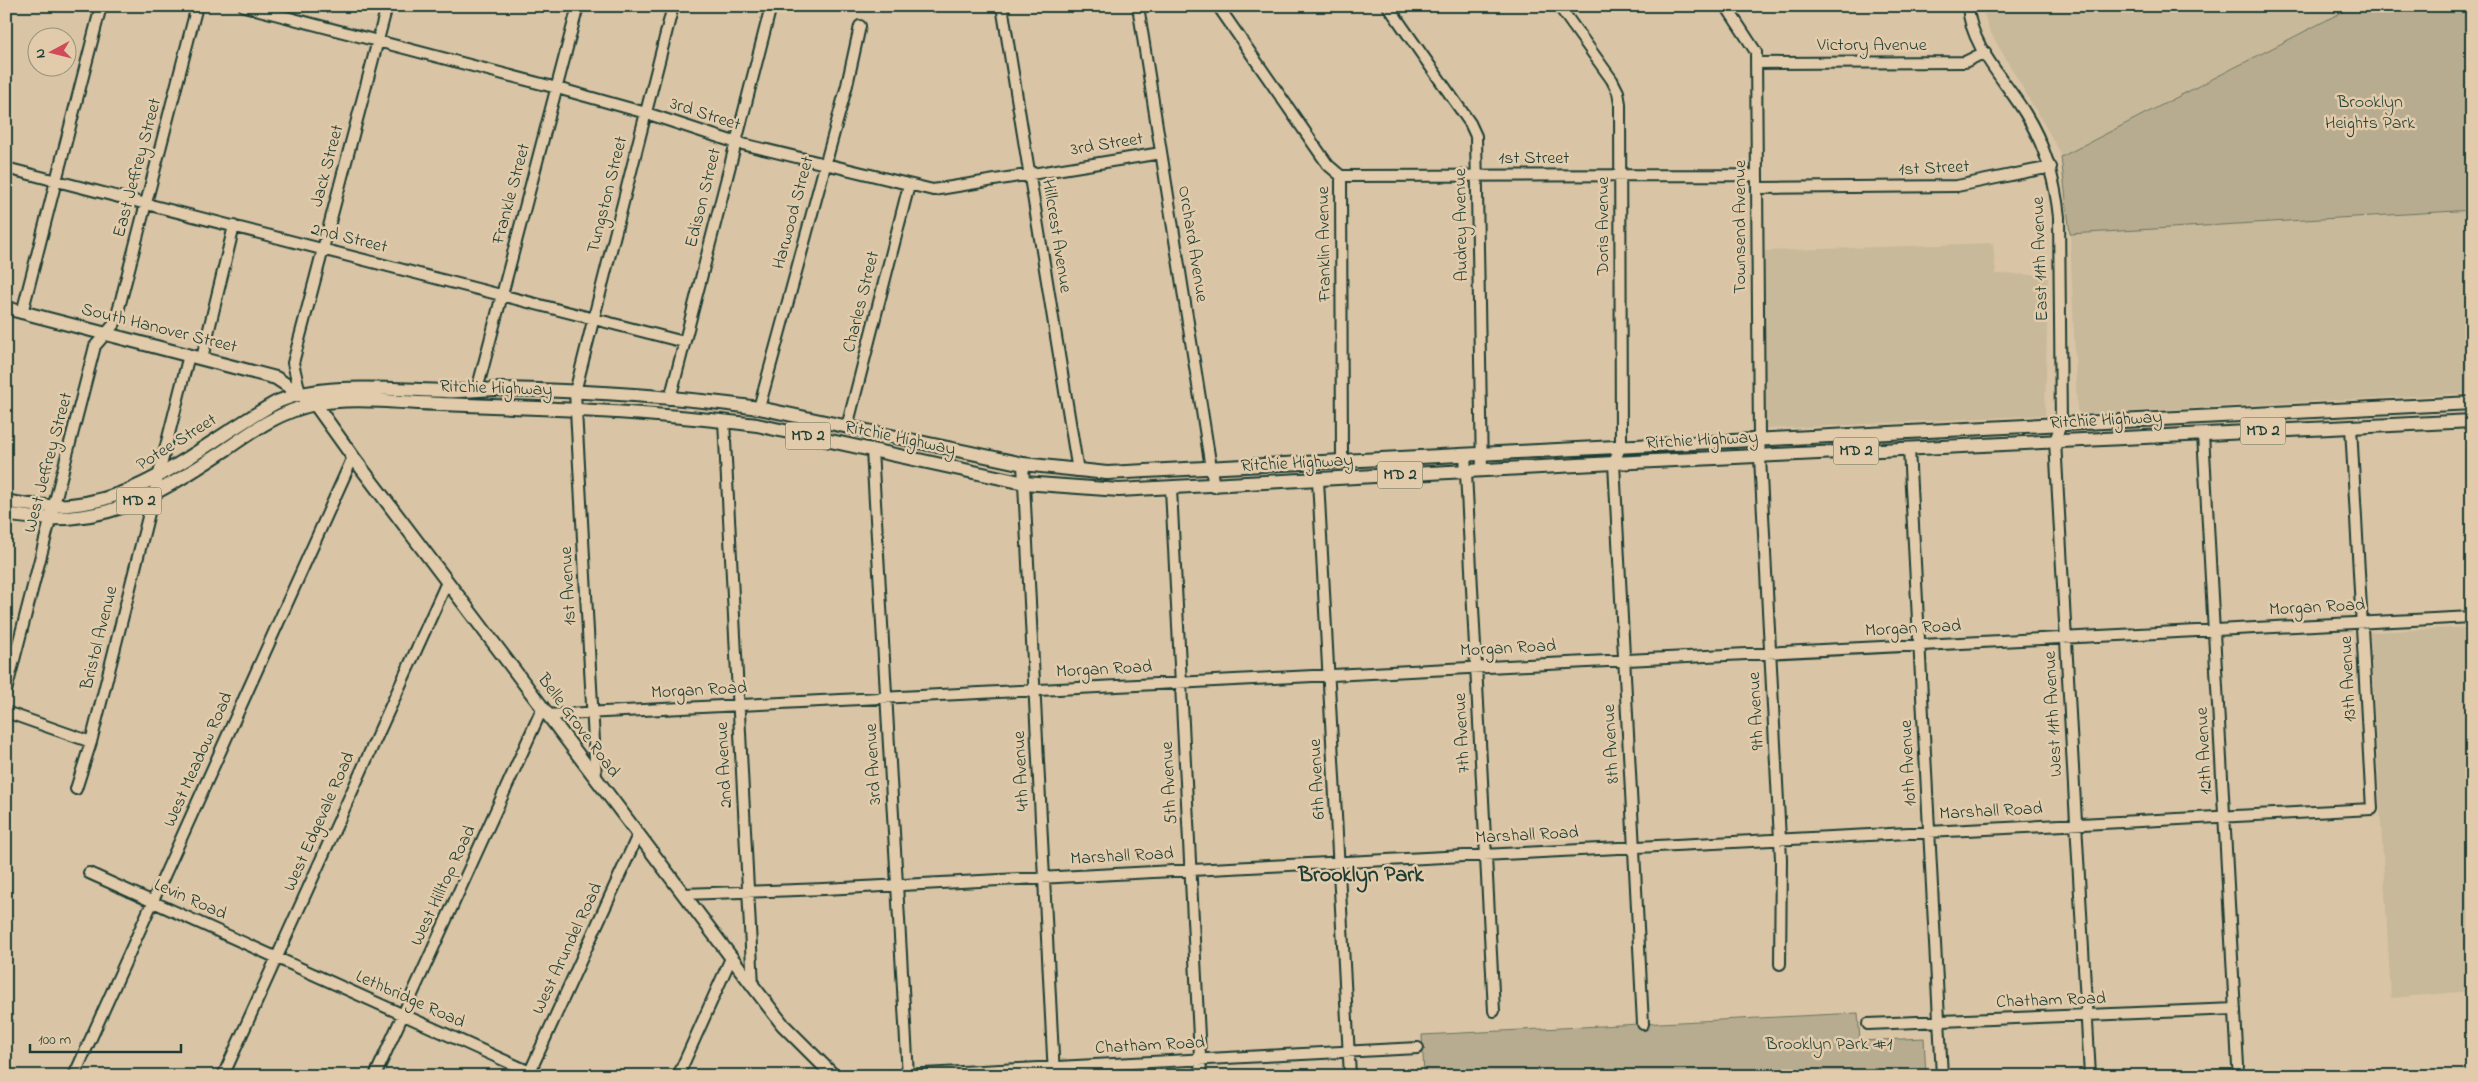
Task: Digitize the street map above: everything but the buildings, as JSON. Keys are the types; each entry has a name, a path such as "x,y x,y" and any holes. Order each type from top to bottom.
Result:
{"main road":[{"name":"South Hanover Street","path":"6,308 276,378 300,393"},
{"name":"Ritchie Highway","path":"300,393 325,389 450,392 477,390 575,392 670,399 759,408 1023,464 1078,471 1135,473 1621,445 2472,402"},
{"name":"Belle Grove Road","path":"300,393 315,404 544,712 783,1025 834,1076"},
{"name":"Potee Street","path":"6,501 52,513 114,497 159,476 255,414 300,393"},
{"name":"Ritchie Highway","path":"282,414 315,404 329,402 381,402 576,410 724,421 757,425 1024,483 1119,490 1214,487 1614,463 2472,421"},
{"name":"Potee Street","path":"6,514 52,513 92,516 133,504 154,494 282,414"}],"street":[{"path":"22,312 101,6"},
{"name":"East Jeffrey Street","path":"105,334 115,323 197,6"},
{"name":"3rd Street","path":"244,6 557,88 646,113 734,142 933,190 1161,153"},
{"name":"Jack Street","path":"300,393 294,363 387,6"},
{"name":"Frankle Street","path":"477,390 578,6"},
{"name":"Tungston Street","path":"575,392 674,6"},
{"name":"Edison Street","path":"670,399 734,142 771,6"},
{"name":"Hillcrest Avenue","path":"1002,6 1078,471"},
{"name":"Orchard Avenue","path":"1138,6 1214,487"},
{"name":"Franklin Avenue","path":"1218,6 1328,165 1341,176 1342,461"},
{"name":"Audrey Avenue","path":"1388,6 1470,123 1478,145 1482,471"},
{"name":"Doris Avenue","path":"1560,6 1612,80 1618,92 1621,445 1614,463"},
{"name":"Townsend Avenue","path":"1726,6 1752,43 1756,52 1757,63 1760,456"},
{"name":"East 11th Avenue","path":"1968,6 1974,32 2025,113 2051,167 2059,217 2061,424 2055,441"},
{"name":"Harwood Street","path":"759,408 824,163 847,85 860,26"},
{"name":"Victory Avenue","path":"1757,63 1965,62 1985,52"},
{"name":"1st Street","path":"1757,188 1957,186 2051,167"},
{"name":"2nd Street","path":"6,168 684,342"},
{"name":"1st Street","path":"1341,176 1757,175"},
{"name":"Charles Street","path":"847,427 909,185"},
{"name":"Bristol Avenue","path":"76,789 91,742 159,476 234,226"},
{"name":"West Jeffrey Street","path":"6,691 95,346 105,334"},
{"name":"1st Avenue","path":"575,392 596,778"},
{"name":"2nd Avenue","path":"724,421 753,986"},
{"name":"13th Avenue","path":"2351,427 2372,809"},
{"name":"12th Avenue","path":"2203,434 2238,1066"},
{"name":"West 11th Avenue","path":"2055,441 2090,1076"},
{"name":"10th Avenue","path":"1909,448 1942,1076"},
{"name":"3rd Avenue","path":"872,450 908,1075"},
{"name":"7th Avenue","path":"1465,454 1494,1011"},
{"name":"9th Avenue","path":"1760,456 1782,878 1780,964"},
{"name":"West Meadow Road","path":"74,1076 353,457"},
{"name":"8th Avenue","path":"1614,463 1643,1024"},
{"name":"4th Avenue","path":"1023,464 1054,1071"},
{"name":"6th Avenue","path":"1318,480 1350,1076"},
{"name":"5th Avenue","path":"1171,489 1201,1076"},
{"name":"West Edgevale Road","path":"223,1076 447,582"},
{"name":"Morgan Road","path":"544,712 592,712 886,698 2472,616"},
{"path":"6,712 91,742"},
{"name":"West Hilltop Road","path":"375,1076 544,712"},
{"name":"Marshall Road","path":"683,894 1044,878 2372,809"},
{"name":"West Arundel Road","path":"529,1074 638,835"},
{"name":"Levin Road","path":"89,873 277,958"},
{"name":"Lethbridge Road","path":"277,958 529,1074"},
{"path":"678,1076 731,958"},
{"name":"Chatham Road","path":"1868,1024 2235,1009"},
{"name":"Chatham Road","path":"884,1076 1054,1071 1200,1060 1418,1048"}],"shaded area":[{"path":"1982,6 2354,6 2061,157 2060,152 1989,30"},
{"path":"2472,210 2472,393 2082,414 2077,410 2070,234"},
{"path":"1993,243 1996,274 2048,275 2045,415 1765,429 1765,251"},
{"path":"2472,627 2472,991 2391,998 2370,632"}],"green space":[{"name":"Brooklyn Heights Park","path":"2354,6 2472,6 2472,210 2070,234 2061,157"},
{"name":"Brooklyn Park #1","path":"1858,1013 1860,1041 1924,1038 1926,1076 1424,1076 1422,1035"}],"district":[{"name":"Brooklyn Park","path":"1361,876"}]}
